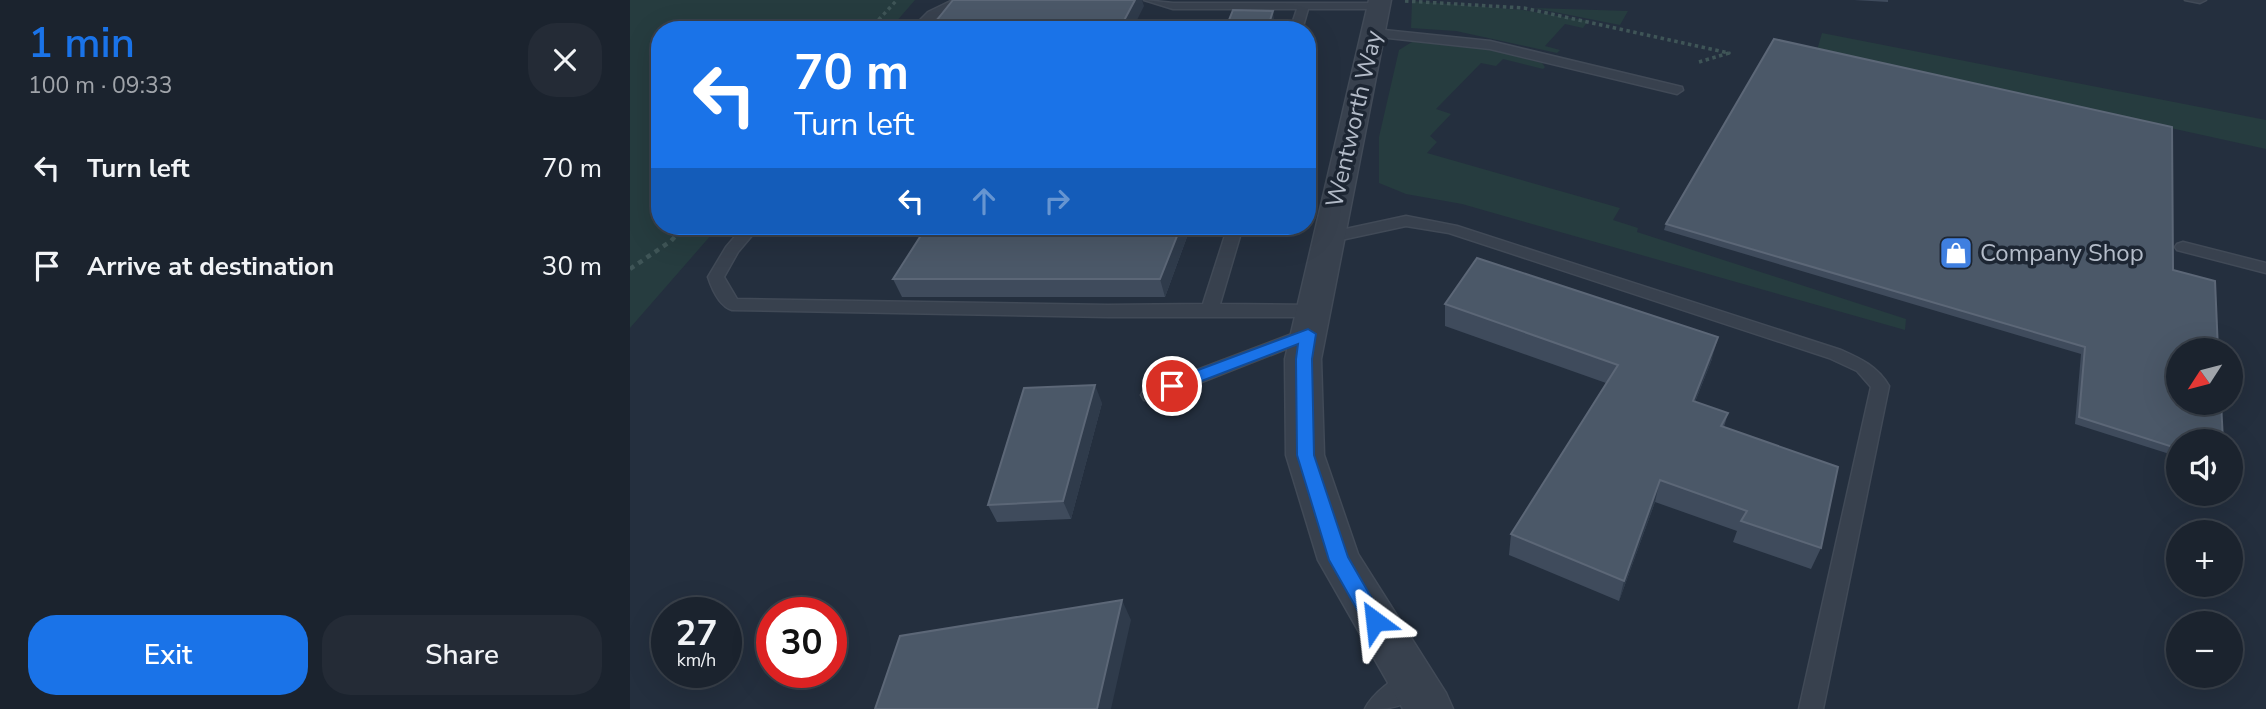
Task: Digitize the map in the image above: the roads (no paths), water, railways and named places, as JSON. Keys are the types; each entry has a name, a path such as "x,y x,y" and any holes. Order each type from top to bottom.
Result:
{"street":[{"name":"Wentworth Way","path":"1382,10 1327,238 1304,359 1305,455 1339,560 1420,695"}],"lane":[{"path":"923,21 943,6 965,0"},
{"path":"1150,0 1173,6 1382,10 1490,44 1677,90"},
{"path":"2191,0 2200,0"},
{"path":"1299,21 1303,7"},
{"path":"1327,238 1406,221 1452,229 1835,354 1863,367 1880,386 1811,709"},
{"path":"744,235 716,277 720,288 732,304 1108,311 1210,309 1311,322"},
{"path":"1210,309 1233,235"},
{"path":"2183,247 2266,268"},
{"path":"1150,395 1311,322"},
{"path":"1377,709 1420,695"}],"place":[{"name":"Company Shop","path":"1956,253"}]}
